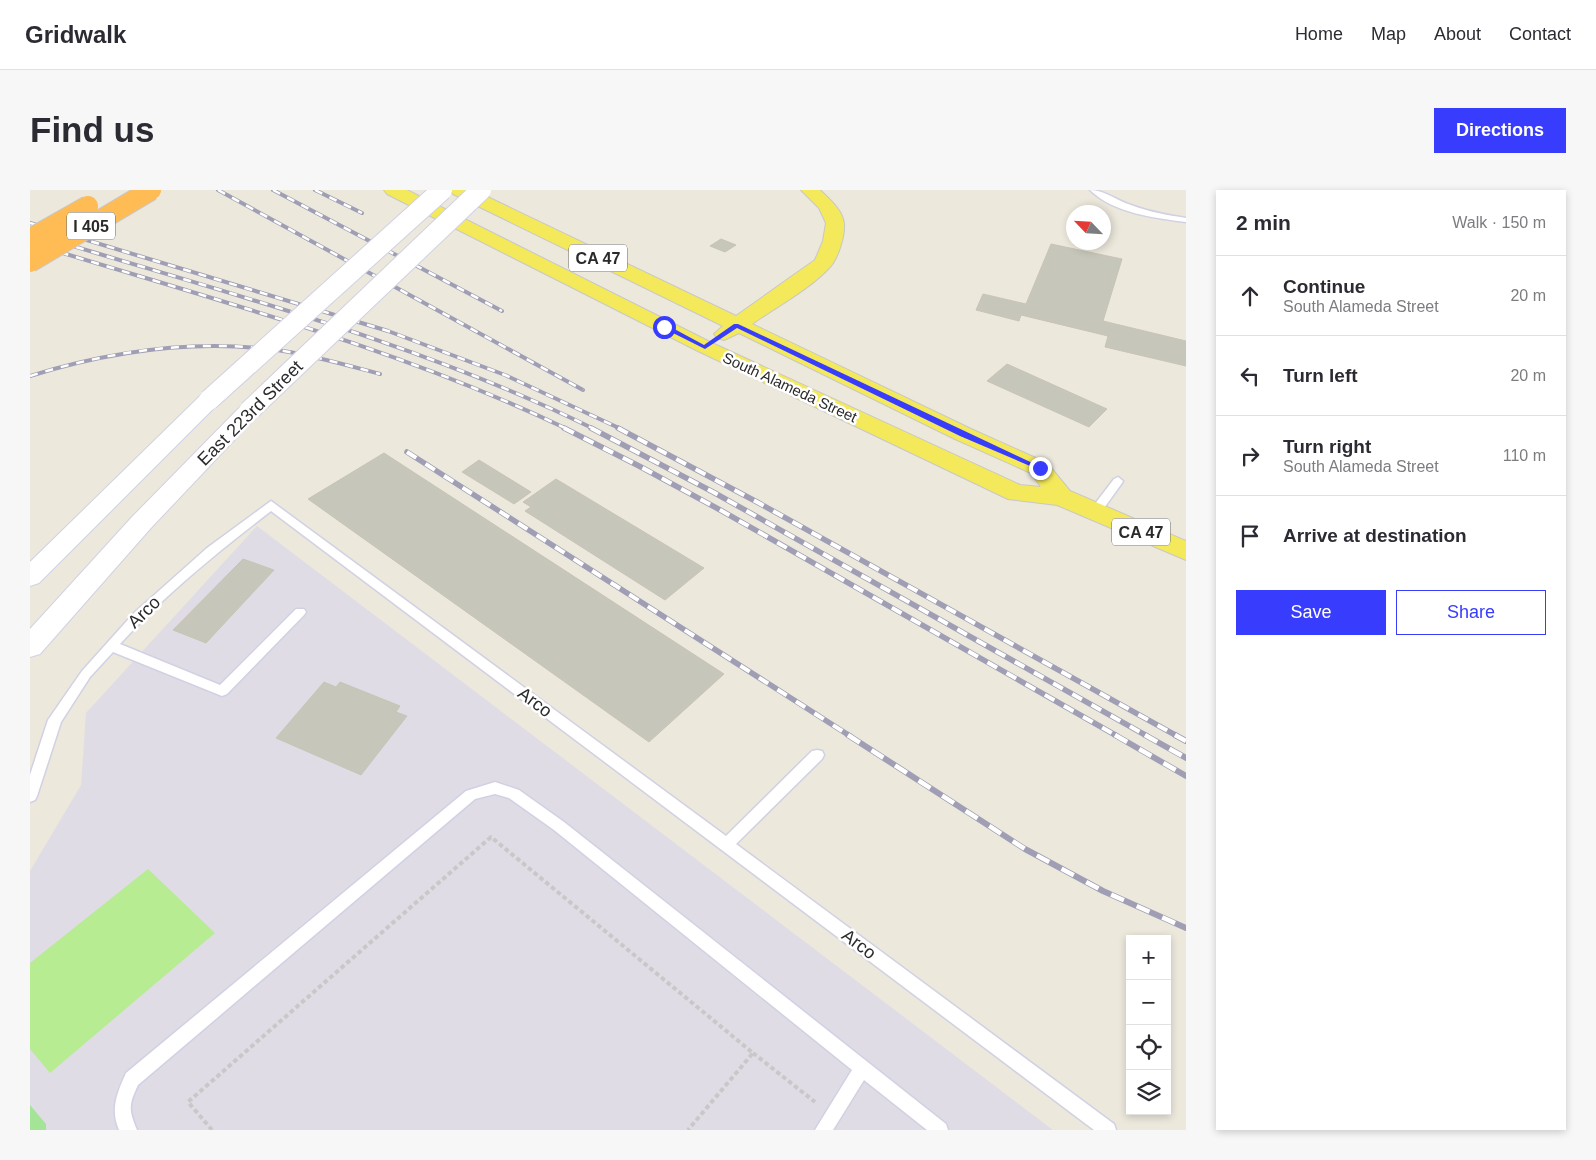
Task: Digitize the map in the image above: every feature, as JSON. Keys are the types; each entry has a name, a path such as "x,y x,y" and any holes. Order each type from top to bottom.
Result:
{"highway":[{"path":"30,249 131,190"},
{"name":"I 405","path":"30,262 151,190"},
{"path":"30,239 100,192"},
{"name":"I 405","path":"30,226 100,192"}],"main road":[{"name":"South Alameda Street","path":"393,190 705,347 1016,493 1061,496 1186,552"},
{"name":"East 223rd Street","path":"30,577 209,400 442,190"},
{"name":"South Alameda Street","path":"459,190 963,434 1040,468 1061,496"},
{"name":"East 223rd Street","path":"30,647 141,523 249,411 482,190"},
{"path":"705,347 806,278 823,263 832,241 835,223 827,206 810,190"}],"lane":[{"path":"1094,190 1138,211 1160,217 1186,220"},
{"path":"1095,512 1118,481"},
{"name":"Arco","path":"30,796 55,720 86,674 138,616 211,551 271,505 1108,1130"},
{"path":"111,646 222,691 300,612"},
{"path":"726,845 817,756"},
{"path":"129,1130 124,1125 122,1100 132,1079 471,795 495,788 514,794 559,826 940,1130"},
{"path":"823,1130 862,1068"}],"path":[{"path":"212,1130 188,1102 492,837 753,1053 832,1115"},
{"path":"688,1130 753,1053"}],"shaded area":[{"path":"257,526 1053,1130 30,1130 30,871 81,785 86,713"}],"green space":[{"path":"148,869 215,933 50,1073 30,1049 30,963"},
{"path":"30,1105 46,1124 46,1130 30,1130"}],"building":[{"path":"721,239 736,245 725,252 710,246"},
{"path":"1051,244 1066,247 1066,250 1079,250 1122,259 1103,321 1186,341 1186,366 1105,347 1108,336 1021,315 1019,321 976,310 983,294 1026,304"},
{"path":"1007,364 1107,409 1089,427 987,381"},
{"path":"384,453 724,674 649,742 308,499"},
{"path":"479,460 531,492 514,504 462,472"},
{"path":"556,479 704,568 665,600 525,511 531,507 523,502"},
{"path":"243,559 274,570 206,643 173,630"},
{"path":"324,682 336,687 340,682 400,706 396,712 407,716 361,775 276,738"}],"railway":[{"path":"218,190 583,390"},
{"path":"273,190 502,311"},
{"path":"315,190 362,213"},
{"path":"30,223 388,331 505,375 621,429"},
{"path":"30,233 245,297 387,343 526,397 594,429"},
{"path":"30,243 302,326 370,349 436,373 567,429"},
{"path":"30,376 60,367 121,354 183,347 214,346 290,352 380,374"},
{"path":"564,428 722,511 1117,736"},
{"path":"591,428 713,492 1147,736"},
{"path":"618,428 757,502 1177,736"},
{"path":"407,452 850,736"},
{"path":"848,735 1025,849 1103,891 1186,928"},
{"path":"1115,735 1186,776"},
{"path":"1145,735 1186,758"},
{"path":"1175,735 1186,741"}],"route":[{"path":"664,327 705,347 736,325 963,434 1040,468"}]}
